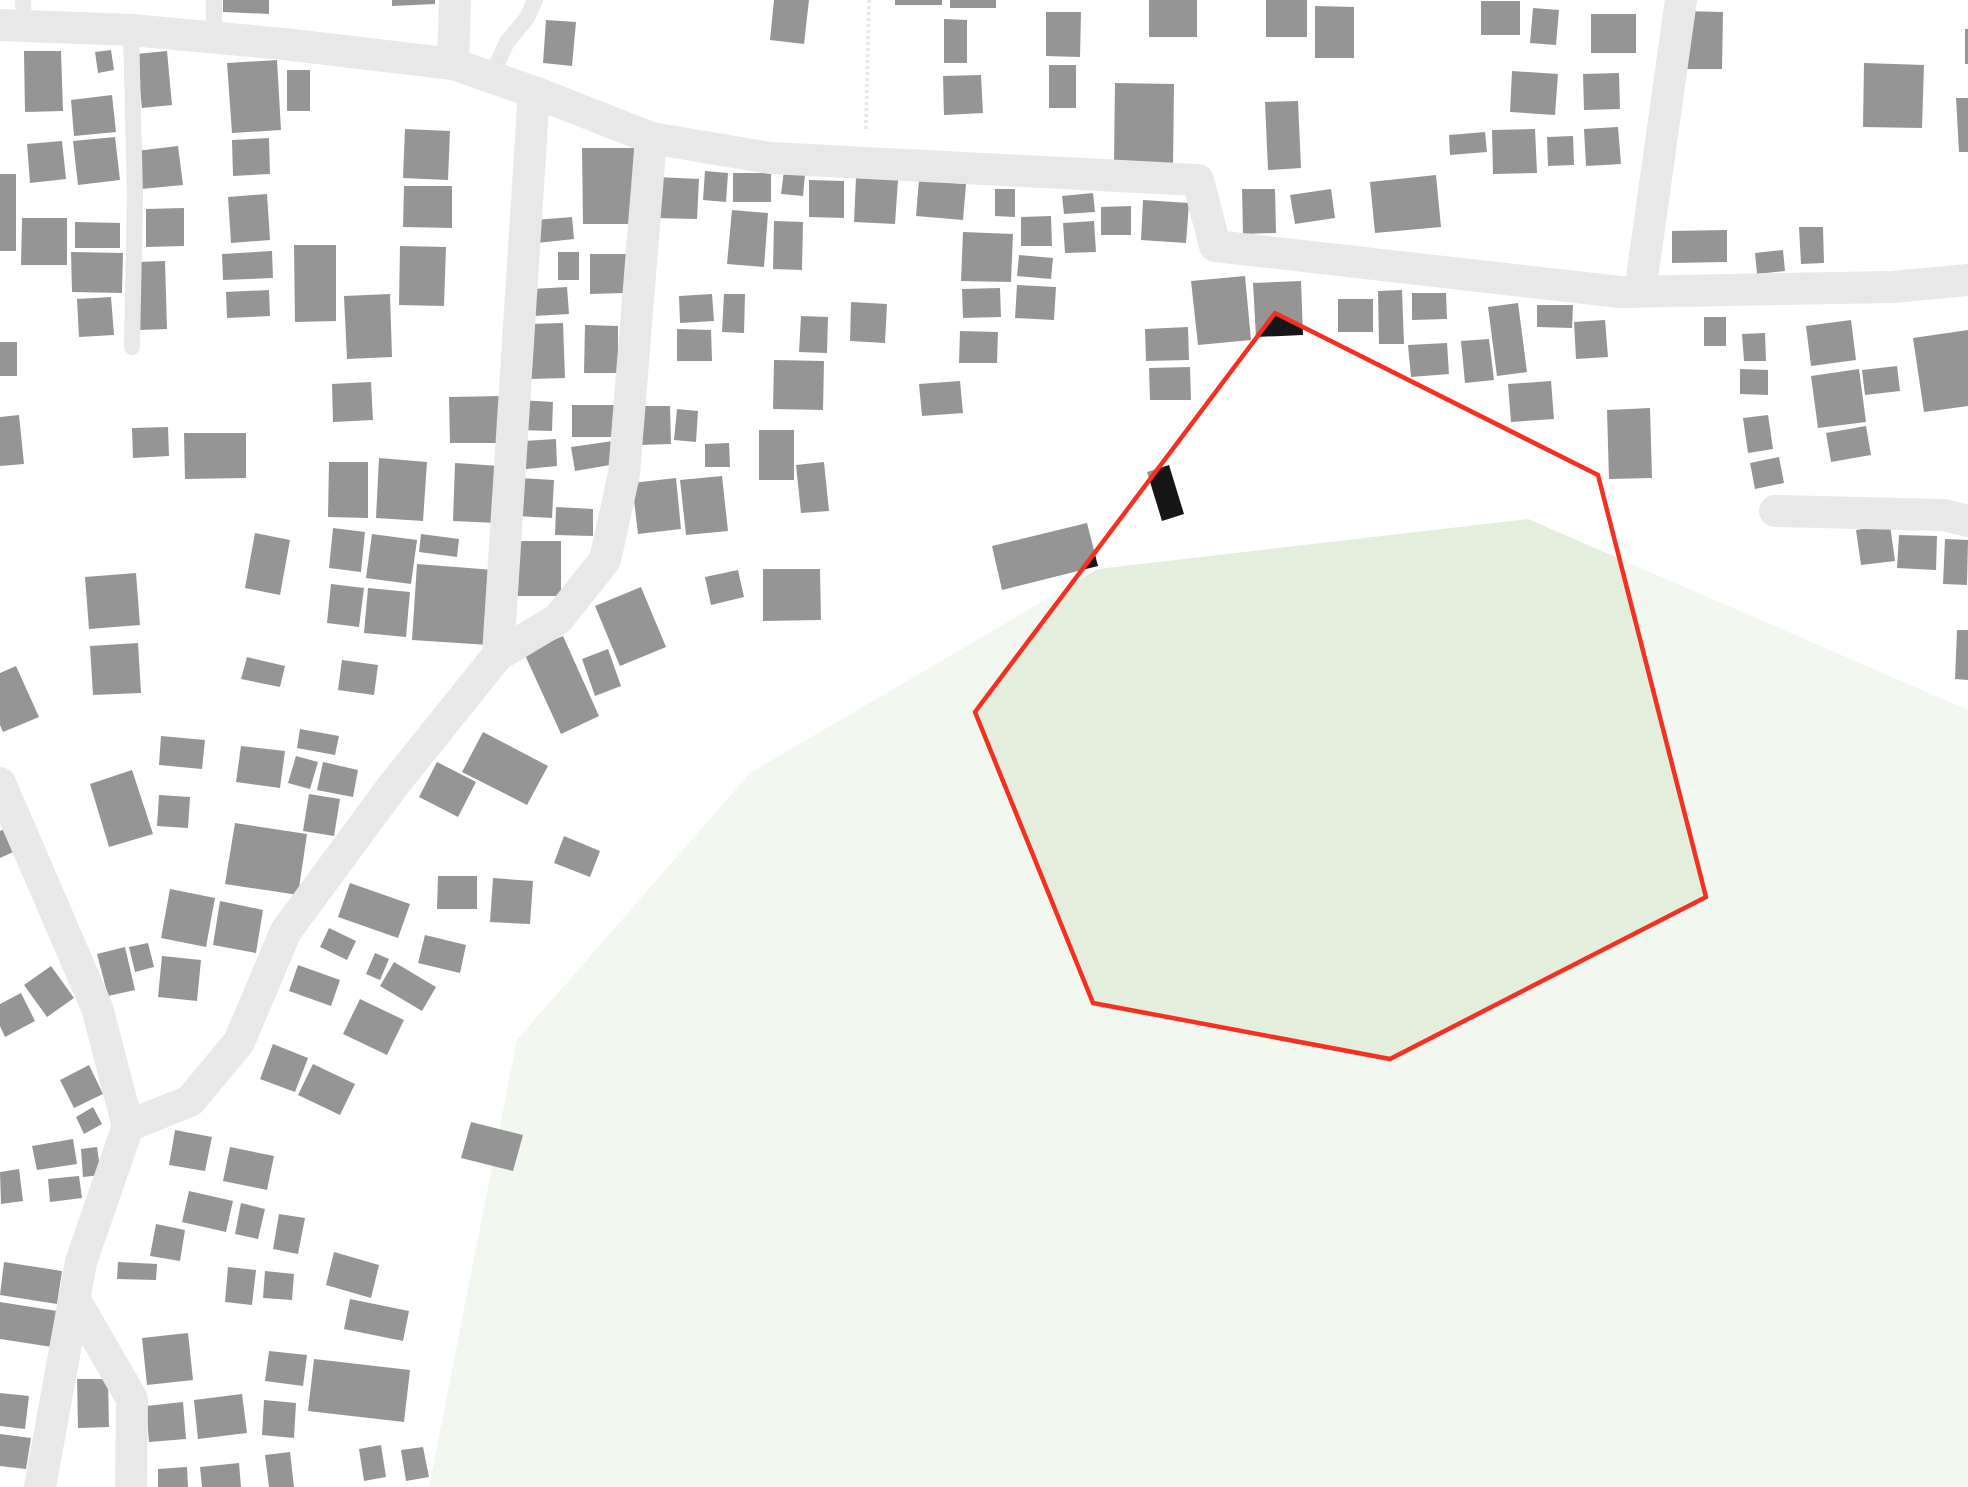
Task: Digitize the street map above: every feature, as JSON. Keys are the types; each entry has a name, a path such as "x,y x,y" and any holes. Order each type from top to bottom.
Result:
{"street":[{"path":"453,64 455,0"},
{"path":"1640,292 1680,0"},
{"path":"16,17 453,64 534,92 651,138 770,158 1198,180 1215,246 1620,292 1893,287 1968,280"},
{"path":"498,655 534,92"},
{"path":"128,1126 190,1101 238,1042 286,932 392,787 498,655 558,619 604,560 624,474 651,138"},
{"path":"1775,511 1944,515 1968,520"},
{"path":"0,783 98,1008 128,1126 81,1262 40,1487"},
{"path":"75,1300 132,1399 131,1487"}],"lane":[{"path":"214,0 214,38"},
{"path":"491,77 507,42 527,18 535,0"},
{"path":"131,30 135,196 132,347"}],"path":[{"path":"865,163 869,0"}],"highlighted area":[{"path":"1275,313 1598,475 1706,897 1390,1059 1093,1003 975,712"}],"green space":[{"path":"1528,519 1968,710 1968,1487 429,1487 517,1040 750,773 1098,569"}],"building":[{"path":"223,0 269,0 269,14 223,12"},
{"path":"392,0 435,0 435,4 392,6"},
{"path":"774,0 809,0 804,44 770,40"},
{"path":"895,0 942,0 942,5 895,5"},
{"path":"950,0 996,0 996,8 950,8"},
{"path":"1149,0 1197,0 1197,37 1149,37"},
{"path":"1266,0 1307,0 1307,37 1266,37"},
{"path":"1481,1 1520,1 1520,35 1481,35"},
{"path":"1315,6 1354,7 1354,58 1315,58"},
{"path":"1533,8 1559,10 1556,45 1530,43"},
{"path":"1683,11 1723,12 1722,69 1682,69"},
{"path":"1046,12 1081,12 1080,57 1046,56"},
{"path":"1591,14 1636,14 1636,53 1591,53"},
{"path":"944,19 967,20 967,63 944,63"},
{"path":"546,20 576,22 572,66 543,63"},
{"path":"1965,29 1968,29 1968,64 1965,64"},
{"path":"111,50 114,70 98,73 95,52"},
{"path":"24,51 61,51 63,111 25,112"},
{"path":"167,51 172,105 142,108 136,54"},
{"path":"277,60 281,130 232,133 227,63"},
{"path":"1864,63 1924,65 1922,128 1863,127"},
{"path":"1049,65 1076,65 1076,108 1049,108"},
{"path":"287,70 310,70 310,111 287,111"},
{"path":"1512,71 1558,74 1555,115 1510,112"},
{"path":"1619,73 1620,109 1584,110 1583,74"},
{"path":"981,75 983,113 944,115 943,76"},
{"path":"1115,83 1174,84 1173,165 1114,163"},
{"path":"112,95 116,132 74,136 71,100"},
{"path":"1956,98 1968,98 1968,152 1959,152"},
{"path":"1298,101 1301,168 1268,170 1265,102"},
{"path":"1618,127 1621,164 1586,166 1584,129"},
{"path":"405,129 450,131 448,180 403,178"},
{"path":"1535,129 1537,173 1493,174 1492,130"},
{"path":"1485,132 1487,152 1450,155 1449,135"},
{"path":"1573,136 1574,165 1548,166 1547,137"},
{"path":"115,137 120,180 78,185 73,141"},
{"path":"269,138 270,174 233,176 232,140"},
{"path":"62,141 66,179 30,183 27,144"},
{"path":"178,146 183,185 141,189 136,151"},
{"path":"582,148 635,148 636,224 583,224"},
{"path":"705,171 728,173 726,202 703,200"},
{"path":"784,171 805,174 803,196 781,194"},
{"path":"733,173 771,173 771,202 733,202"},
{"path":"0,174 16,174 16,251 0,251"},
{"path":"1436,175 1441,227 1375,233 1370,182"},
{"path":"657,177 699,179 697,219 655,218"},
{"path":"856,177 898,180 895,224 854,222"},
{"path":"809,180 844,181 844,218 809,217"},
{"path":"919,180 966,184 963,220 916,216"},
{"path":"404,186 452,186 452,228 403,227"},
{"path":"995,189 1015,189 1015,217 995,216"},
{"path":"1242,189 1275,189 1276,233 1243,234"},
{"path":"1331,189 1335,218 1295,224 1290,195"},
{"path":"1093,193 1095,212 1064,214 1062,196"},
{"path":"267,194 270,240 231,243 228,197"},
{"path":"1143,200 1189,203 1186,243 1141,240"},
{"path":"1131,206 1131,235 1101,235 1101,207"},
{"path":"184,208 184,246 146,247 146,209"},
{"path":"732,210 768,213 764,267 727,264"},
{"path":"1051,216 1052,246 1021,246 1021,217"},
{"path":"572,217 574,239 537,243 535,220"},
{"path":"22,218 67,218 67,265 21,265"},
{"path":"774,221 803,222 802,270 773,269"},
{"path":"1094,221 1096,252 1065,253 1063,223"},
{"path":"75,222 120,223 120,248 75,248"},
{"path":"1799,227 1823,227 1824,263 1801,264"},
{"path":"1727,230 1727,262 1672,263 1672,231"},
{"path":"963,232 1013,234 1011,282 961,281"},
{"path":"294,245 336,245 336,321 295,322"},
{"path":"400,246 446,247 444,306 399,305"},
{"path":"1783,250 1785,271 1757,274 1755,253"},
{"path":"272,251 273,278 223,280 222,254"},
{"path":"71,252 123,253 122,293 72,292"},
{"path":"558,252 579,252 579,280 558,280"},
{"path":"590,254 626,254 626,293 590,294"},
{"path":"1019,255 1053,258 1051,279 1017,276"},
{"path":"165,261 167,329 140,330 138,262"},
{"path":"1245,276 1251,340 1198,345 1191,281"},
{"path":"1301,281 1303,335 1256,337 1253,283"},
{"path":"1017,285 1056,287 1054,320 1015,318"},
{"path":"567,287 569,314 534,316 532,289"},
{"path":"1000,288 1001,317 963,318 962,289"},
{"path":"269,290 270,316 227,318 226,292"},
{"path":"1402,290 1404,344 1379,344 1378,291"},
{"path":"1412,293 1446,293 1447,319 1412,320"},
{"path":"390,294 392,357 347,359 344,296"},
{"path":"712,294 714,321 680,323 679,296"},
{"path":"724,294 745,294 744,333 722,332"},
{"path":"111,297 114,335 79,337 77,299"},
{"path":"1338,299 1373,299 1373,332 1338,332"},
{"path":"851,302 887,304 885,343 850,341"},
{"path":"1518,303 1527,372 1497,376 1488,307"},
{"path":"1537,305 1573,305 1572,328 1537,327"},
{"path":"801,316 828,317 827,353 799,352"},
{"path":"1704,317 1726,317 1726,346 1704,346"},
{"path":"1605,320 1608,357 1576,359 1574,322"},
{"path":"1851,320 1856,360 1811,366 1806,326"},
{"path":"563,323 565,378 530,379 529,324"},
{"path":"585,325 618,326 618,373 584,373"},
{"path":"1188,327 1189,360 1146,361 1145,329"},
{"path":"677,329 711,330 712,361 677,361"},
{"path":"1968,330 1968,406 1924,412 1913,338"},
{"path":"960,331 998,332 997,363 959,363"},
{"path":"1765,333 1766,361 1744,361 1742,334"},
{"path":"1489,339 1494,380 1465,383 1461,341"},
{"path":"0,342 17,342 17,376 0,376"},
{"path":"1447,343 1449,374 1411,377 1408,345"},
{"path":"774,360 824,361 823,410 773,409"},
{"path":"1897,366 1900,391 1865,395 1862,370"},
{"path":"1190,367 1191,400 1150,400 1149,368"},
{"path":"1740,369 1768,370 1768,395 1740,394"},
{"path":"1859,369 1866,422 1818,428 1811,376"},
{"path":"960,381 963,413 922,416 919,384"},
{"path":"1551,381 1554,419 1511,422 1508,384"},
{"path":"371,382 373,420 333,422 332,384"},
{"path":"502,396 503,443 450,443 449,397"},
{"path":"520,400 553,402 552,431 519,430"},
{"path":"572,405 617,405 617,437 572,437"},
{"path":"639,406 670,406 671,444 640,445"},
{"path":"1650,408 1652,478 1609,479 1607,410"},
{"path":"677,409 698,411 696,442 674,440"},
{"path":"19,415 24,464 0,466 0,417"},
{"path":"1768,415 1773,449 1748,453 1743,418"},
{"path":"1866,426 1871,455 1831,462 1826,433"},
{"path":"168,427 169,456 133,458 132,428"},
{"path":"759,430 794,430 794,480 759,480"},
{"path":"184,433 246,433 246,478 185,479"},
{"path":"556,439 557,466 526,469 524,441"},
{"path":"613,441 616,464 575,471 571,447"},
{"path":"729,443 730,467 705,467 705,444"},
{"path":"1779,457 1784,483 1755,489 1750,463"},
{"path":"379,458 427,462 423,521 376,518"},
{"path":"329,462 368,462 368,518 328,517"},
{"path":"824,462 829,511 801,513 796,465"},
{"path":"455,463 500,466 497,523 453,521"},
{"path":"1169,465 1184,514 1162,521 1147,472"},
{"path":"722,476 728,531 686,535 680,480"},
{"path":"519,478 554,480 552,518 517,516"},
{"path":"676,478 681,529 638,534 632,483"},
{"path":"556,507 593,509 593,536 555,535"},
{"path":"1087,523 1098,566 1002,590 992,546"},
{"path":"1890,525 1895,561 1861,565 1856,530"},
{"path":"333,528 365,532 361,572 329,568"},
{"path":"255,533 290,540 280,595 245,588"},
{"path":"372,534 417,540 411,584 366,578"},
{"path":"421,534 459,539 457,557 419,552"},
{"path":"1899,535 1937,536 1936,570 1897,568"},
{"path":"1945,539 1968,540 1967,585 1943,584"},
{"path":"511,541 561,541 561,596 511,596"},
{"path":"417,564 494,570 489,645 412,640"},
{"path":"763,569 820,569 821,620 763,621"},
{"path":"738,570 744,597 711,605 705,577"},
{"path":"136,573 140,625 89,629 85,577"},
{"path":"331,584 364,588 359,627 327,623"},
{"path":"641,587 666,647 620,666 595,606"},
{"path":"368,588 410,592 406,637 364,633"},
{"path":"1957,630 1968,630 1968,680 1955,679"},
{"path":"563,636 599,716 561,734 524,653"},
{"path":"138,643 141,693 93,695 90,646"},
{"path":"608,649 621,686 595,696 582,659"},
{"path":"247,657 285,666 280,687 241,679"},
{"path":"342,660 378,665 374,695 338,690"},
{"path":"16,666 39,717 3,732 0,725 0,673"},
{"path":"300,729 339,736 335,755 297,748"},
{"path":"483,732 548,766 527,805 462,772"},
{"path":"161,736 205,740 202,769 159,765"},
{"path":"241,746 285,751 280,788 236,782"},
{"path":"296,756 318,762 310,789 288,783"},
{"path":"323,762 358,770 353,797 317,790"},
{"path":"437,762 476,782 458,817 419,797"},
{"path":"132,770 153,834 109,847 90,784"},
{"path":"309,794 340,799 334,836 303,831"},
{"path":"159,795 190,797 188,828 157,826"},
{"path":"235,823 307,834 298,895 225,884"},
{"path":"12,826 22,848 0,858 0,831"},
{"path":"564,836 600,851 590,877 554,863"},
{"path":"438,876 477,876 477,909 437,909"},
{"path":"493,878 533,881 530,924 490,922"},
{"path":"350,883 410,904 398,938 338,917"},
{"path":"170,889 215,898 206,947 161,938"},
{"path":"220,901 263,910 256,953 213,945"},
{"path":"329,928 356,941 347,960 320,947"},
{"path":"425,935 466,945 460,973 418,963"},
{"path":"148,943 154,967 135,972 129,947"},
{"path":"125,947 135,990 108,996 97,954"},
{"path":"375,953 389,959 380,980 366,974"},
{"path":"162,956 201,960 197,1001 158,997"},
{"path":"394,962 436,987 422,1011 380,986"},
{"path":"298,965 340,980 331,1006 289,991"},
{"path":"51,966 74,998 47,1017 24,985"},
{"path":"21,993 35,1021 5,1037 0,1026 0,1004"},
{"path":"360,999 404,1020 387,1055 343,1034"},
{"path":"273,1044 308,1058 295,1092 260,1079"},
{"path":"313,1064 355,1084 340,1115 298,1095"},
{"path":"89,1065 103,1094 74,1108 60,1080"},
{"path":"93,1107 102,1124 84,1134 76,1117"},
{"path":"471,1122 523,1135 513,1171 461,1158"},
{"path":"175,1130 212,1137 205,1171 169,1165"},
{"path":"73,1139 77,1164 37,1170 32,1146"},
{"path":"97,1147 101,1175 83,1177 81,1149"},
{"path":"230,1147 274,1156 267,1190 223,1181"},
{"path":"19,1169 23,1201 1,1204 0,1172"},
{"path":"79,1176 82,1198 50,1202 48,1179"},
{"path":"189,1191 233,1201 226,1232 182,1222"},
{"path":"241,1203 265,1209 258,1239 235,1234"},
{"path":"279,1214 305,1218 298,1254 273,1249"},
{"path":"156,1224 185,1230 180,1261 150,1256"},
{"path":"334,1252 379,1265 371,1298 326,1285"},
{"path":"4,1262 62,1271 57,1304 0,1295"},
{"path":"118,1262 157,1264 156,1280 117,1279"},
{"path":"228,1267 256,1270 252,1305 225,1302"},
{"path":"265,1271 294,1274 292,1300 263,1298"},
{"path":"350,1299 409,1311 403,1341 344,1329"},
{"path":"0,1302 57,1311 52,1347 0,1339"},
{"path":"188,1333 193,1380 147,1385 142,1338"},
{"path":"269,1351 307,1355 303,1386 265,1381"},
{"path":"314,1359 410,1370 404,1422 308,1411"},
{"path":"77,1379 108,1379 109,1427 78,1428"},
{"path":"0,1393 29,1396 25,1429 0,1426"},
{"path":"242,1394 247,1433 198,1439 194,1400"},
{"path":"264,1400 296,1403 294,1438 262,1435"},
{"path":"183,1402 186,1439 149,1442 146,1406"},
{"path":"0,1434 31,1438 26,1469 0,1466"},
{"path":"381,1445 386,1477 364,1481 359,1449"},
{"path":"423,1447 429,1477 406,1481 401,1450"},
{"path":"290,1452 294,1487 269,1487 265,1455"},
{"path":"239,1463 241,1487 202,1487 200,1467"},
{"path":"187,1467 188,1487 158,1487 158,1469"}]}
